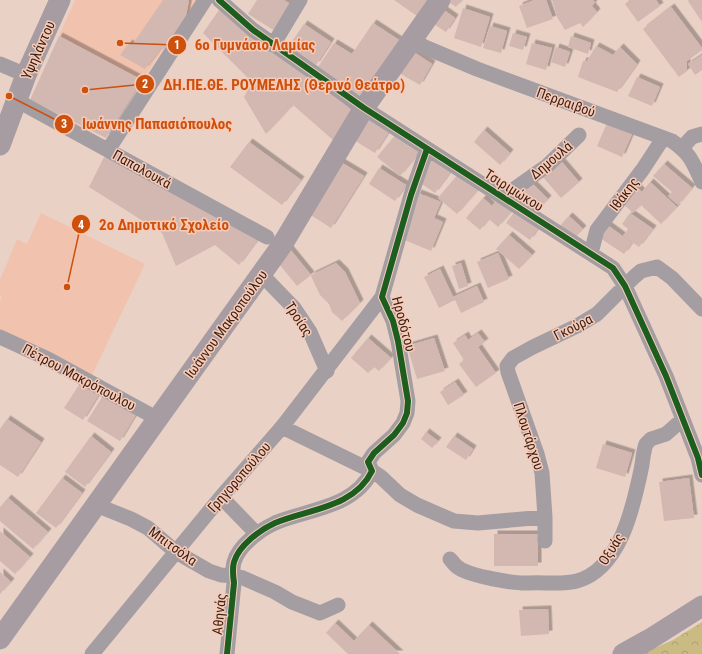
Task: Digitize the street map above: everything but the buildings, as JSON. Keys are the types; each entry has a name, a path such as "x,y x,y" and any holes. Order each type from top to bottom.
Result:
{"main road":[{"name":"Υψηλάντου","path":"0,145 26,75 60,0"},
{"name":"Ιωάννου Μακροπούλου","path":"0,639 262,275 282,245 364,108 440,0"},
{"path":"623,654 650,639 702,606"}],"street":[{"path":"108,150 205,0"},
{"name":"Τσιριμώκου","path":"219,0 273,45 364,108 613,268 625,286 666,376 698,458 702,476"},
{"path":"273,45 300,0"},
{"name":"Περραιβού","path":"412,40 426,48 477,69 672,141 682,148 689,156 702,182"},
{"path":"0,64 26,75"},
{"name":"Παπαλουκά","path":"16,100 267,238"},
{"path":"682,148 692,138 702,134"},
{"name":"Δημουλά","path":"503,197 548,165 579,135"},
{"name":"Ιθάκης","path":"591,253 596,230 643,169 660,143 661,138"},
{"name":"Ηροδότου","path":"372,472 368,462 374,453 394,435 403,423 407,413 408,401 393,321 382,297 411,195 427,149"},
{"name":"Γκούρα","path":"513,358 577,326 597,314 641,271 657,267 672,278 702,308"},
{"name":"Τροίας","path":"262,275 294,308 310,332 326,371"},
{"name":"Γρηγοροπούλου","path":"92,654 282,427 382,297"},
{"name":"Πέτρου Μακρόπουλου","path":"0,337 48,359 158,419"},
{"name":"Πλουτάρχου","path":"513,358 507,366 508,372 537,454 542,473 545,541"},
{"name":"Οξυάς","path":"450,559 459,568 508,582 569,583 591,575 602,567 610,556 622,535 632,512 646,444 651,439 666,434 683,419"},
{"path":"282,427 372,472 400,495 417,505 454,521 478,523 545,517"},
{"name":"Αθηνάς","path":"227,654 234,583 232,576 237,555 257,534 275,523 328,507 345,498 367,481 372,472"},
{"path":"222,497 257,534"},
{"name":"Μπιτσόλα","path":"96,505 131,519 148,528 176,552 209,571 221,575 243,578 275,592 292,602 320,613 338,605"}],"shaded area":[{"path":"75,0 198,0 142,80 59,36"},
{"path":"41,213 145,264 92,375 0,331 0,301 2,296 0,295 0,280 17,239 27,244"}],"green space":[{"path":"702,622 702,654 641,654 673,640"}],"cycle path":[{"path":"219,0 253,30 364,108 613,268 625,286 666,376 698,458 702,475"},
{"path":"227,654 234,583 233,567 240,550 257,534 275,523 329,506 354,493 364,483 372,471 368,462 374,453 394,435 403,423 407,413 408,401 398,341 393,321 382,297 411,195 427,149"}],"place":[{"name":"6ο Γυμνάσιο Λαμίας","path":"120,43"},
{"name":"ΔΗ.ΠΕ.ΘΕ. ΡΟΥΜΕΛΗΣ (Θερινό Θεάτρο)","path":"85,90"},
{"name":"Ιωάννης Παπασιόπουλος","path":"9,96"},
{"name":"2ο Δημοτικό Σχολείο","path":"67,287"}]}
